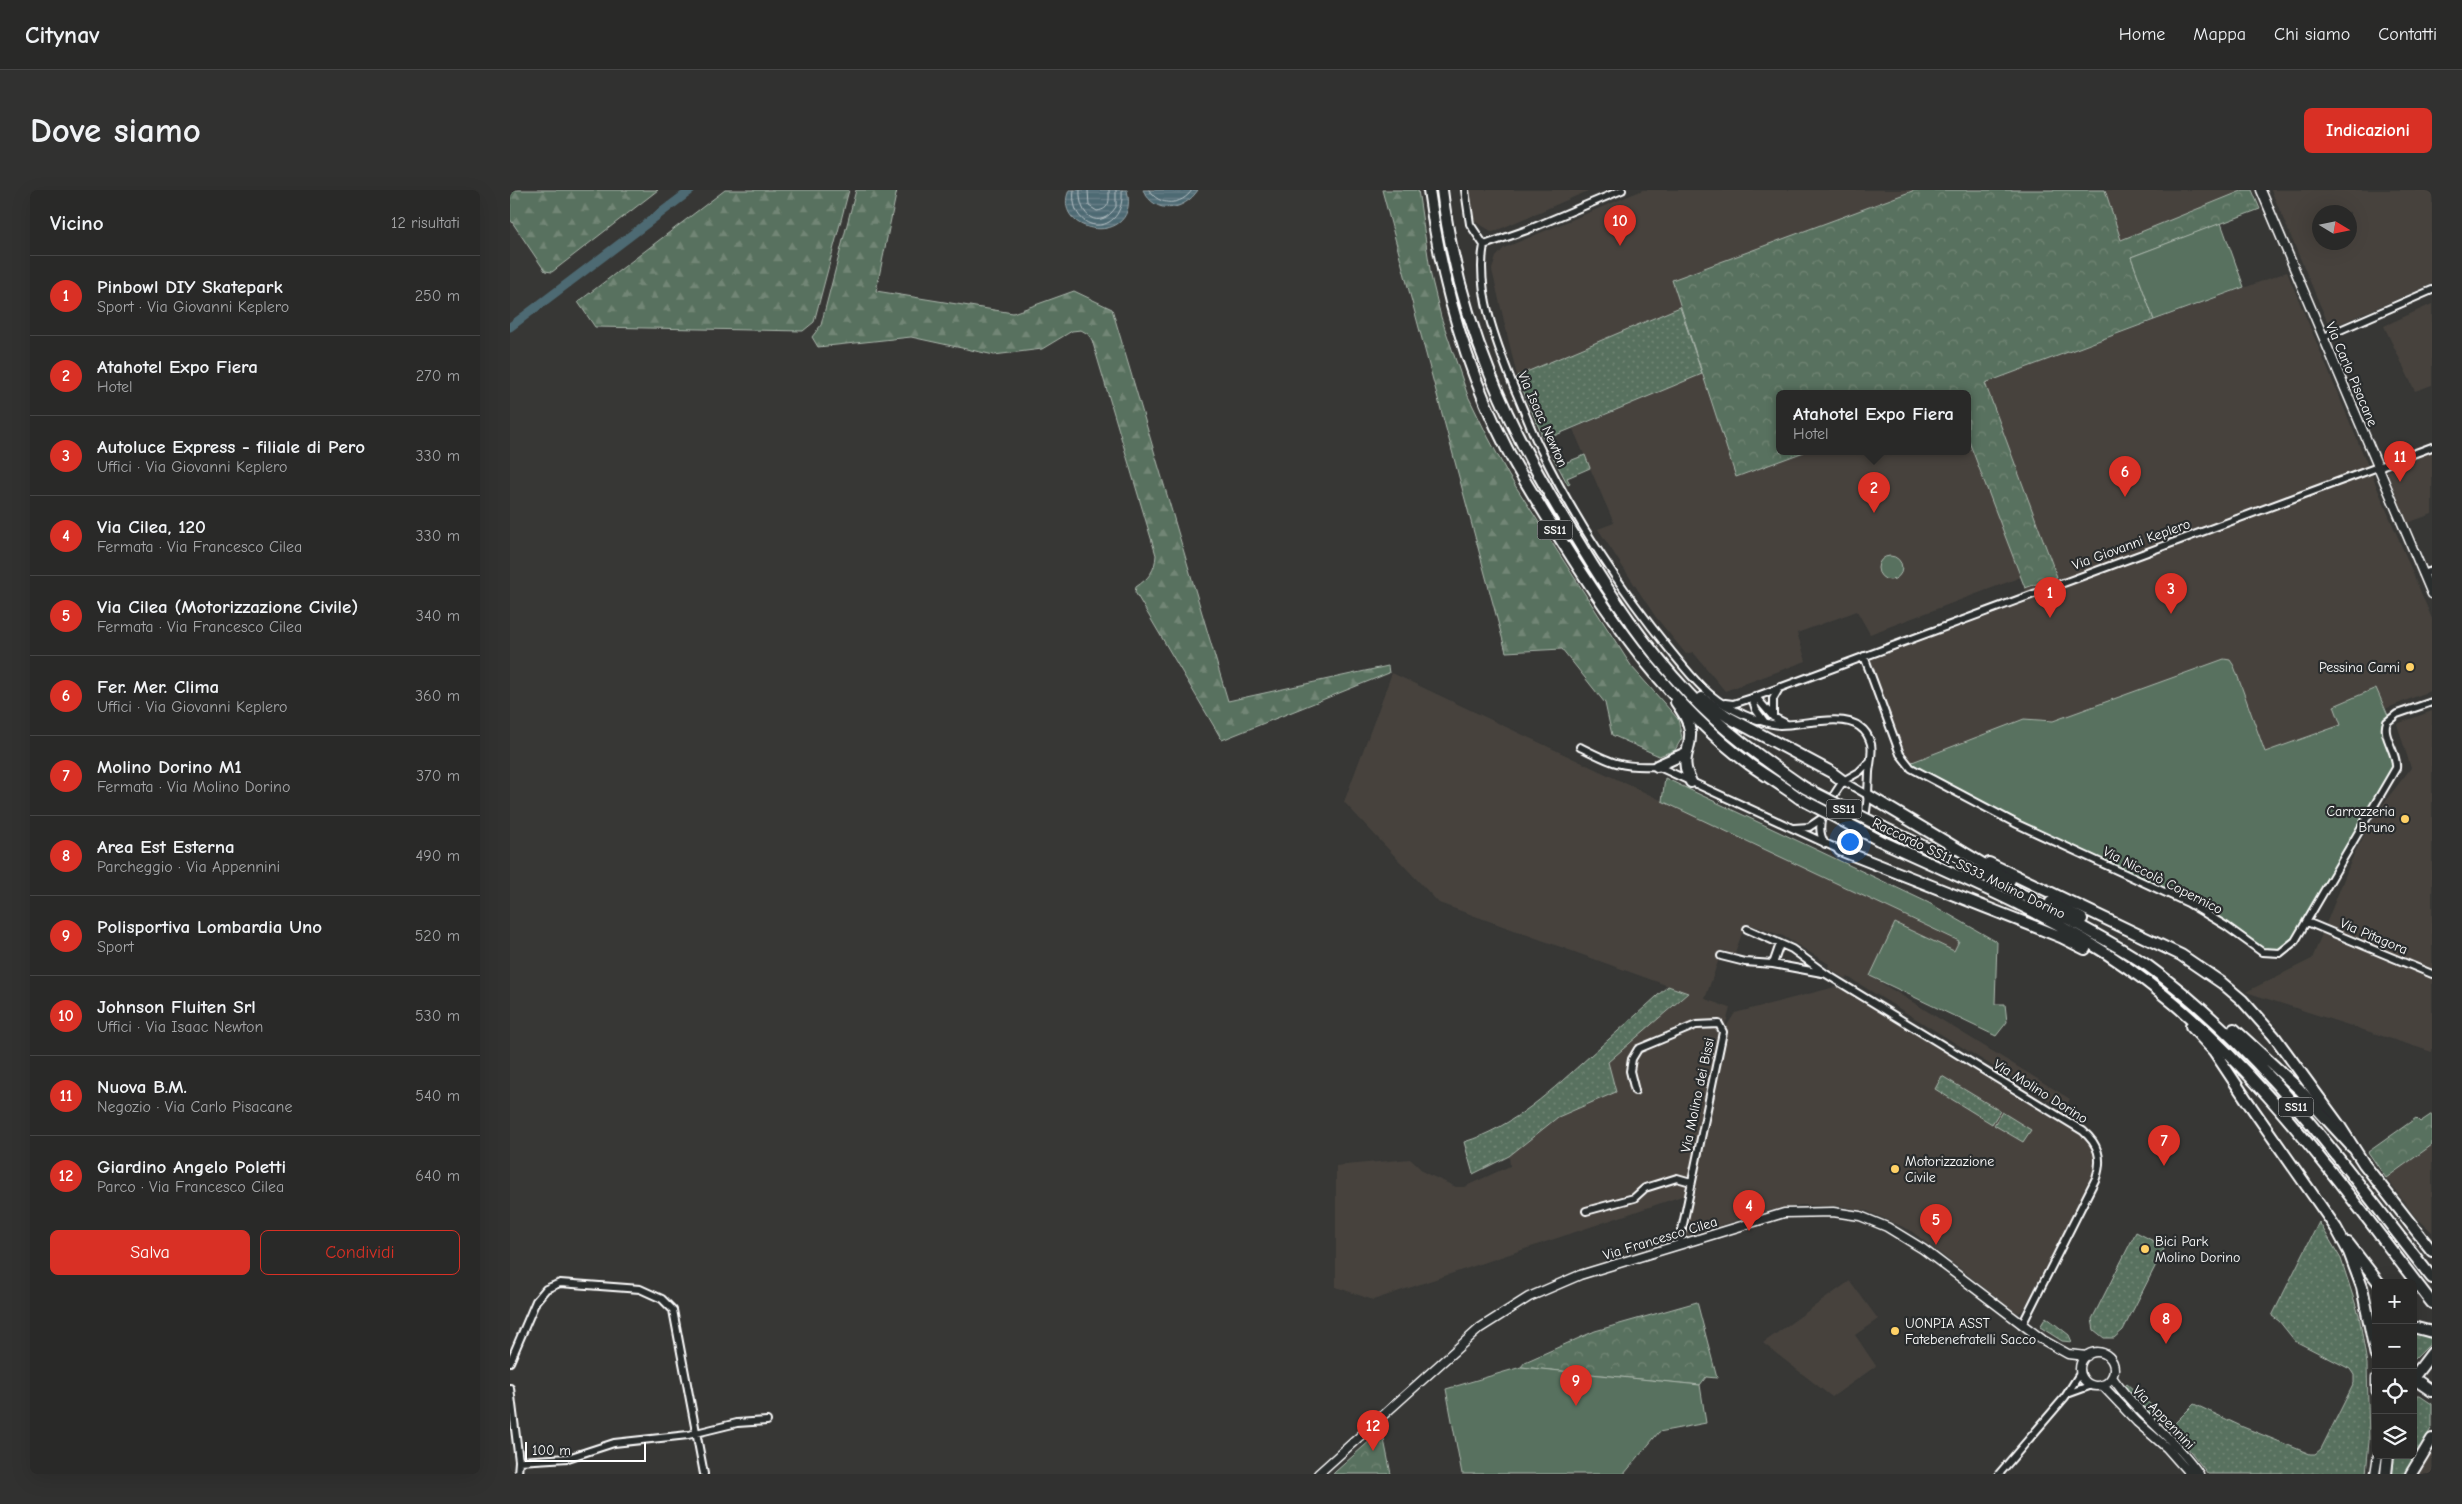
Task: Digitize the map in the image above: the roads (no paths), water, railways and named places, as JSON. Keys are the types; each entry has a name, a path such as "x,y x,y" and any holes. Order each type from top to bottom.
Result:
{"main road":[{"name":"Raccordo SS11-SS33 Molino Dorino","path":"1429,190 1441,262 1452,309 1485,401 1506,448 1595,594 1620,630 1668,688 1749,763 1800,798 1879,840 2052,922 2139,976 2158,990"},
{"name":"Raccordo SS11-SS33 Molino Dorino","path":"1442,190 1449,236 1471,322 1508,418 1537,475 1624,614 1657,658 1689,694 1720,724 1756,754 1805,788 1884,828 2004,884 2137,959"},
{"path":"1657,658 1709,705 1831,772 1843,781"},
{"path":"1668,688 1688,722 1690,732 1684,766 1691,782"},
{"path":"1657,766 1686,753"},
{"path":"1869,796 1956,848 2081,918 2114,945"},
{"path":"1956,848 2168,948 2222,983 2252,1010 2270,1030 2412,1228 2432,1251"},
{"path":"1840,850 2070,941 2113,965 2139,976"},
{"path":"2137,959 2160,969 2188,989 2287,1078 2352,1146"},
{"name":"SS11","path":"2137,959 2188,997 2245,1050 2318,1134 2432,1278"},
{"path":"2158,990 2172,1009 2199,1033 2214,1051 2343,1240 2358,1273 2372,1334"},
{"name":"SS11","path":"2158,990 2202,1027 2260,1086 2432,1303"},
{"path":"2412,1228 2432,1243"},
{"path":"2343,1240 2356,1251 2376,1279"},
{"path":"2369,1317 2372,1324"},
{"path":"2417,1328 2432,1332"},
{"path":"2417,1373 2432,1353"},
{"path":"2417,1381 2432,1391"},
{"path":"2411,1474 2432,1439"},
{"path":"2386,1474 2388,1459"}],"street":[{"path":"1465,190 1470,224 1484,245 1526,230 1622,190"},
{"name":"Via Carlo Pisacane","path":"2261,190 2432,594"},
{"name":"Via Isaac Newton","path":"1484,245 1481,280 1499,350 1540,449 1573,508 1647,620 1697,682 1719,701 1734,710 1764,722 1787,724 1842,720 1858,724 1865,731 1872,749 1867,813 1857,836 1850,846 1840,850"},
{"path":"2324,337 2432,290"},
{"name":"Via Giovanni Keplero","path":"1719,701 1733,704 1754,697 2432,446"},
{"path":"2423,574 2432,571"},
{"name":"Via Niccolò Copernico","path":"1864,656 1900,754 1917,772 2017,824 2188,903 2226,926 2262,952 2276,954 2288,948 2306,922 2396,768 2396,760 2386,726 2397,714 2432,702"},
{"path":"1773,717 1773,699 1781,686"},
{"path":"1754,697 1773,717 1787,724"},
{"path":"1754,697 1756,710 1764,722"},
{"path":"1580,747 1609,762 1630,768 1657,766 1840,850"},
{"path":"1825,844 1819,832 1821,819 1843,781 1859,772 1870,761"},
{"path":"1843,781 1869,796"},
{"path":"1793,828 1809,827 1821,819"},
{"name":"Via Pitagora","path":"2306,922 2432,974"},
{"path":"1747,929 1792,949 1826,974"},
{"path":"1773,964 1780,944"},
{"path":"1721,956 1745,962 1773,964 1826,974"},
{"name":"Via Molino Dorino","path":"1826,974 2082,1131 2097,1147 2100,1164 2096,1178 2022,1325"},
{"name":"Via Molino dei Bissi","path":"1635,1091 1630,1071 1632,1059 1638,1049 1696,1025 1719,1024 1722,1032 1679,1244"},
{"path":"1586,1211 1634,1198 1645,1188 1677,1178 1691,1182"},
{"name":"Via Francesco Cilea","path":"1318,1474 1457,1348 1502,1312 1560,1282 1679,1244 1784,1214 1826,1211 1855,1215 1887,1226 1907,1238 2022,1325 2064,1352 2081,1372"},
{"path":"510,1362 536,1301 546,1289 560,1283 640,1289 662,1299 673,1310 704,1474"},
{"name":"Via Francesco Cilea","path":"2064,1352 2087,1356"},
{"path":"1999,1474 2065,1397 2081,1372 2082,1364 2087,1356 2096,1352 2107,1355 2114,1365 2112,1377 2102,1385 2078,1388 2065,1397"},
{"path":"2081,1372 2086,1381 2092,1385"},
{"name":"Via Appennini","path":"2112,1377 2146,1418 2184,1454 2199,1474"},
{"name":"Via Appennini","path":"2102,1385 2137,1422 2167,1448 2190,1474"},
{"path":"510,1388 519,1461 518,1474"},
{"path":"519,1461 568,1458 614,1443 697,1432 737,1423 767,1421"},
{"path":"2375,1474 2377,1459"}],"water":[{"path":"1069,190 1127,190 1128,208 1121,221 1110,227 1096,229 1083,225 1072,217 1067,205"},
{"path":"1143,190 1198,190 1185,203 1170,208 1155,204"}],"waterway":[{"path":"510,327 691,190"}],"place":[{"name":"Johnson Fluiten Srl","path":"1620,246"},
{"name":"Nuova B.M.","path":"2400,482"},
{"name":"Fer. Mer. Clima","path":"2125,497"},
{"name":"Atahotel Expo Fiera","path":"1874,513"},
{"name":"Autoluce Express - filiale di Pero","path":"2171,614"},
{"name":"Pinbowl DIY Skatepark","path":"2050,618"},
{"name":"Pessina Carni","path":"2410,667"},
{"name":"Carrozzeria Bruno","path":"2405,819"},
{"name":"Molino Dorino M1","path":"2164,1166"},
{"name":"Motorizzazione Civile","path":"1895,1169"},
{"name":"Via Cilea, 120","path":"1749,1231"},
{"name":"Via Cilea (Motorizzazione Civile)","path":"1936,1245"},
{"name":"Bici Park Molino Dorino","path":"2145,1249"},
{"name":"UONPIA ASST Fatebenefratelli Sacco","path":"1895,1331"},
{"name":"Area Est Esterna","path":"2166,1344"},
{"name":"Polisportiva Lombardia Uno","path":"1576,1406"},
{"name":"Giardino Angelo Poletti","path":"1373,1451"}]}
